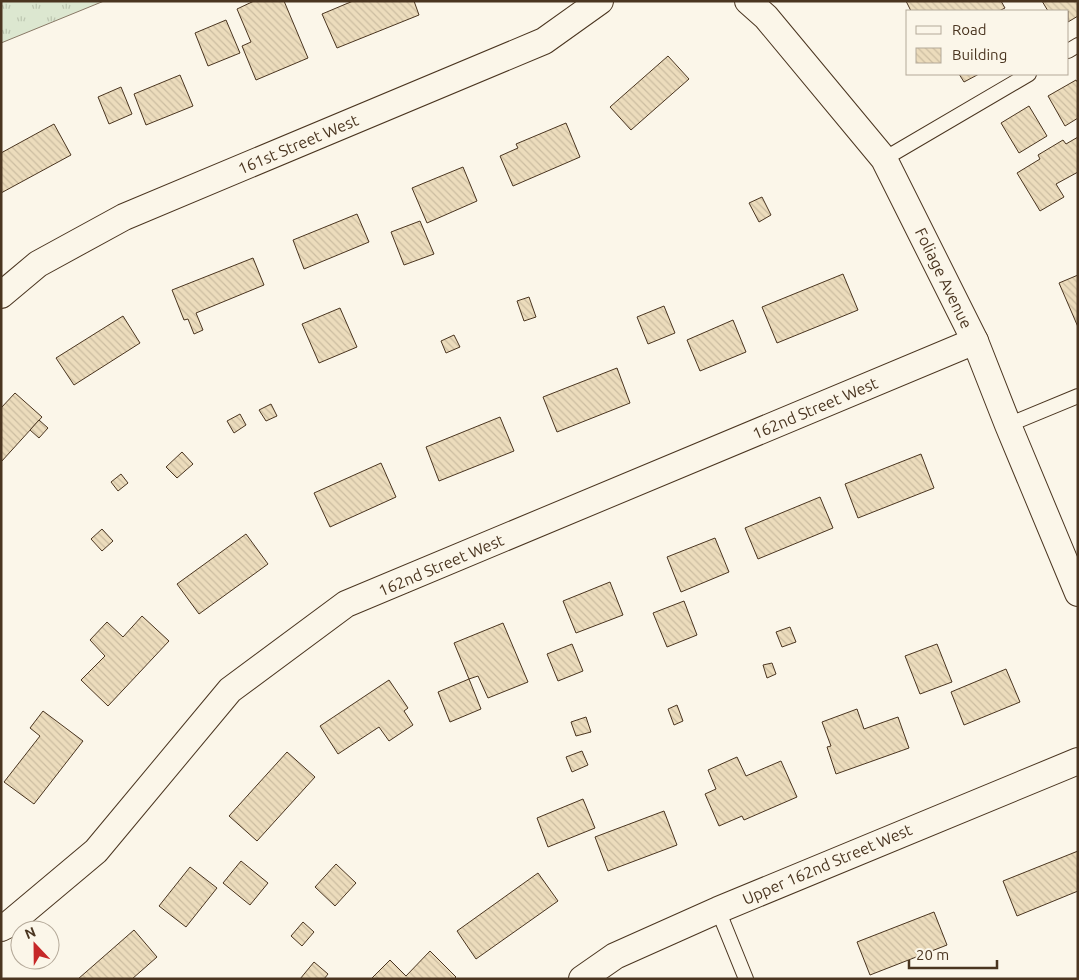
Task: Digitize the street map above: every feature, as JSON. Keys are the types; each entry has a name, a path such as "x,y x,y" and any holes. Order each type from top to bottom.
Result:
{"street":[{"name":"161st Street West","path":"1,295 38,264 124,217 544,42 600,1"},
{"name":"Foliage Avenue","path":"748,1 766,17 884,159 975,341 1078,593"},
{"name":"162nd Street West","path":"1,928 9,924 96,851 230,690 346,604 975,341"},
{"name":"Upper 162nd Street West","path":"582,979 616,956 718,910 1078,761"}],"lane":[{"path":"884,159 1027,75"},
{"path":"1008,425 1078,396"},
{"path":"718,910 746,979"}],"green space":[{"path":"1,1 104,1 1,43"}],"building":[{"path":"254,1 284,1 308,58 256,80 242,46 251,42 237,9"},
{"path":"353,1 414,1 419,15 337,48 322,14"},
{"path":"906,1 1001,1 1005,8 1001,10 910,10"},
{"path":"1042,1 1078,1 1078,16 1069,21 1069,10 1047,10"},
{"path":"226,20 240,53 208,66 195,33"},
{"path":"668,56 689,79 631,130 610,107"},
{"path":"180,75 193,106 146,125 134,94"},
{"path":"960,75 977,75 964,82"},
{"path":"1076,80 1078,83 1078,118 1065,126 1048,96"},
{"path":"121,87 132,114 109,124 98,97"},
{"path":"1029,106 1047,136 1019,153 1001,123"},
{"path":"566,123 580,157 513,186 500,156 518,148 516,144"},
{"path":"54,124 71,155 1,193 1,153"},
{"path":"1078,137 1078,172 1056,184 1064,197 1040,211 1017,173 1040,159 1038,155 1063,140 1066,144"},
{"path":"463,167 477,201 427,223 412,188"},
{"path":"762,197 771,215 759,222 749,203"},
{"path":"357,214 369,242 304,269 293,240"},
{"path":"420,221 434,254 404,265 391,232"},
{"path":"253,258 264,285 196,313 203,330 194,334 188,319 184,320 172,290"},
{"path":"843,274 858,310 777,343 762,307"},
{"path":"1078,275 1078,327 1059,283"},
{"path":"529,297 536,317 524,321 517,301"},
{"path":"664,306 675,333 648,344 637,317"},
{"path":"340,308 357,347 319,363 302,324"},
{"path":"123,316 140,343 74,385 56,358"},
{"path":"733,320 746,352 700,371 687,340"},
{"path":"454,335 460,347 446,353 441,341"},
{"path":"617,368 630,403 557,432 543,397"},
{"path":"15,393 42,417 1,462 1,408"},
{"path":"271,404 277,416 266,421 259,410"},
{"path":"240,414 246,425 234,433 227,421"},
{"path":"500,417 514,451 439,481 426,447"},
{"path":"39,420 48,428 39,438 30,430"},
{"path":"182,452 193,464 177,478 166,467"},
{"path":"921,454 934,488 858,518 845,484"},
{"path":"381,463 396,497 330,527 314,493"},
{"path":"121,474 128,483 118,491 111,482"},
{"path":"820,497 833,528 758,559 745,528"},
{"path":"102,529 113,541 102,551 91,539"},
{"path":"246,534 268,564 199,614 177,584"},
{"path":"715,538 729,572 681,592 667,557"},
{"path":"610,582 623,615 576,633 563,601"},
{"path":"684,601 697,635 667,647 653,613"},
{"path":"142,616 169,641 108,706 81,680 105,656 90,640 107,622 123,637"},
{"path":"503,623 528,682 488,698 478,676 469,679 454,643"},
{"path":"790,627 796,642 782,647 776,632"},
{"path":"572,644 583,671 558,681 547,654"},
{"path":"937,644 952,682 920,694 905,656"},
{"path":"772,663 776,674 767,678 763,665"},
{"path":"1006,669 1020,702 964,725 951,692"},
{"path":"469,679 481,709 450,722 438,692"},
{"path":"389,680 408,708 404,711 413,725 389,741 379,727 338,754 320,726"},
{"path":"677,705 683,721 674,725 668,709"},
{"path":"857,709 864,729 898,717 909,748 836,774 827,747 831,746 822,722"},
{"path":"43,711 83,741 34,804 4,782 40,736 30,728"},
{"path":"586,717 591,732 576,736 571,722"},
{"path":"582,751 588,765 572,772 566,757"},
{"path":"287,752 315,777 257,841 229,816"},
{"path":"737,757 746,776 781,761 797,797 744,820 742,816 719,826 705,794 716,789 708,770"},
{"path":"583,799 595,828 548,847 537,818"},
{"path":"664,811 677,845 608,871 595,837"},
{"path":"1078,851 1078,891 1017,916 1003,881"},
{"path":"241,861 268,883 250,905 223,883"},
{"path":"336,864 356,883 335,906 315,887"},
{"path":"190,867 217,888 186,927 159,906"},
{"path":"538,873 558,901 476,959 457,931"},
{"path":"934,912 947,945 870,975 857,942"},
{"path":"303,922 314,932 302,946 291,936"},
{"path":"134,930 157,957 132,979 78,979"},
{"path":"430,951 456,977 454,979 371,979 390,960 406,976"},
{"path":"314,962 328,974 324,979 300,979"}]}
